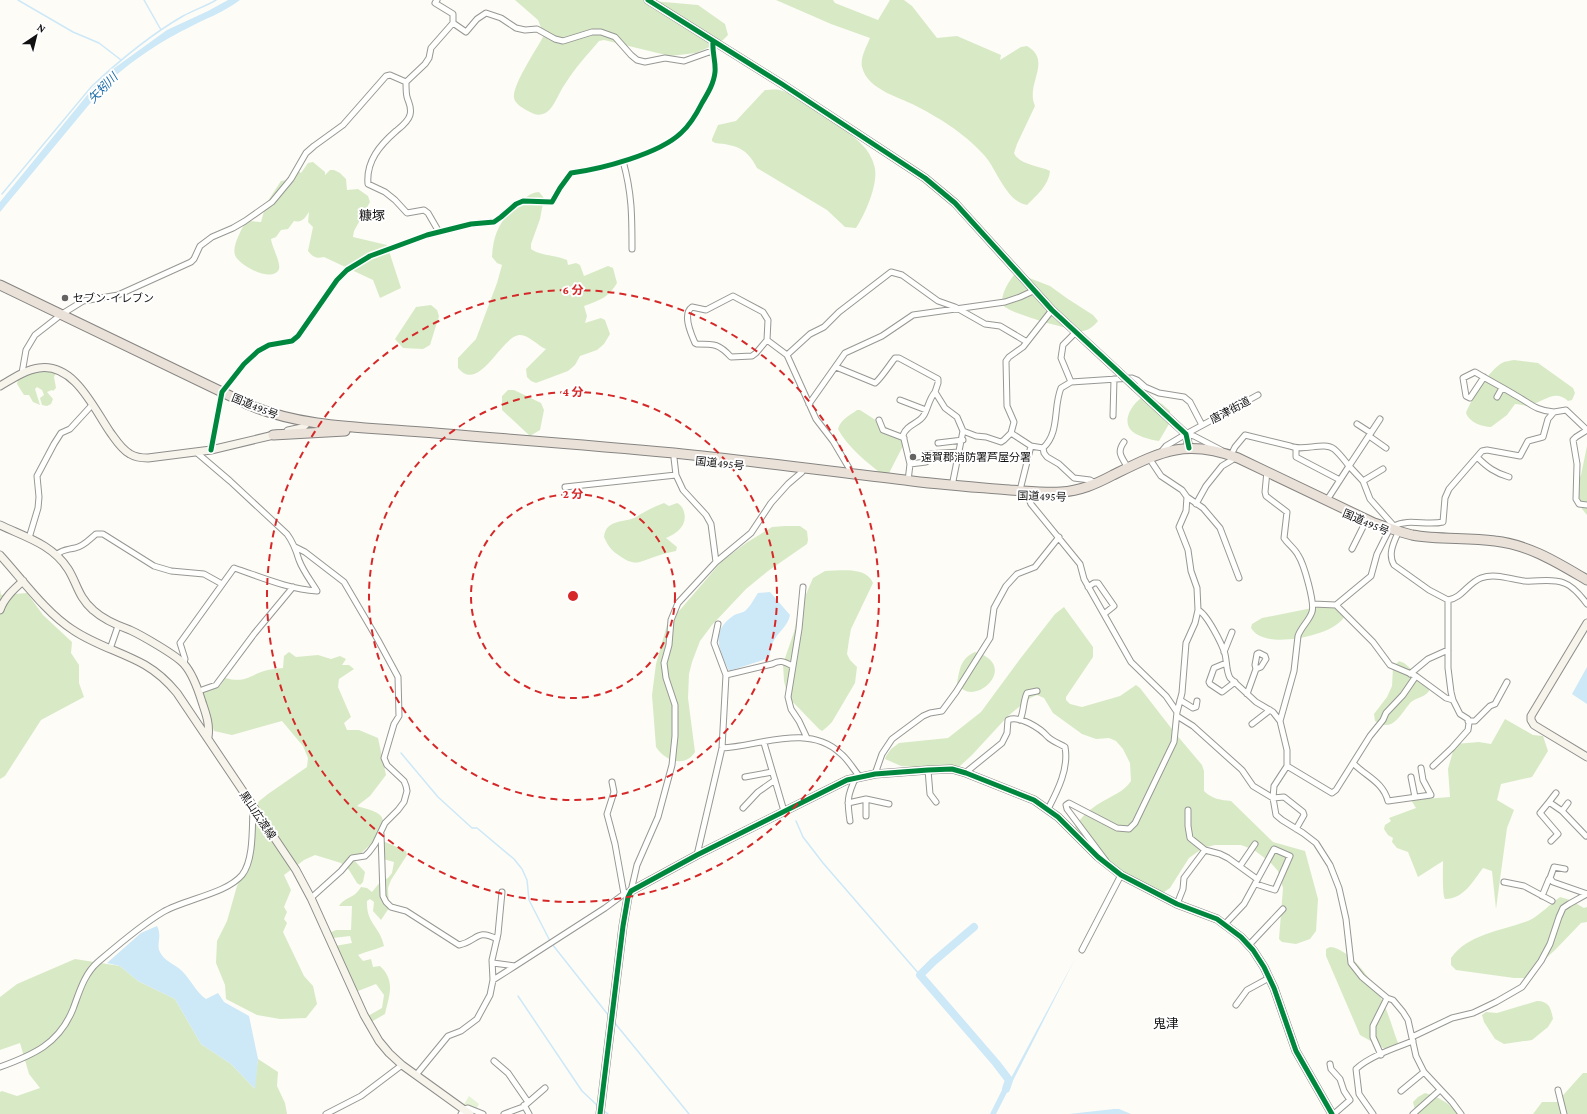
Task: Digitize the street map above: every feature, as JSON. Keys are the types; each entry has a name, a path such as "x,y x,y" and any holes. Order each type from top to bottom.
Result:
{"highway":[{"name":"国道495号","path":"0,285 260,409 282,417 308,422 668,453 952,486 1062,492 1076,490 1096,484 1128,468 1150,460 1180,453 1192,452 1232,458"},
{"path":"282,417 293,425 288,431"},
{"path":"273,435 363,431 376,428"},
{"name":"国道495号","path":"511,439 525,443 1028,497 1070,497 1088,493 1104,487 1160,453 1177,449 1206,448 1266,474 1365,524 1426,537 1495,541 1511,544 1544,555 1587,580"},
{"name":"国道495号","path":"1266,474 1327,500 1411,539 1439,543 1493,545 1530,554 1545,560 1587,587"}],"street":[{"path":"406,82 430,58 430,48 453,23 453,14 435,3 437,0"},
{"path":"648,0 782,84 926,178 954,203 1052,310 1186,434 1194,436 1232,458"},
{"path":"453,23 466,32 477,19 486,13 501,18 516,28 525,30 537,29 563,41 592,32 601,32 615,37 631,55 637,60 645,62 665,58 684,61 712,51"},
{"path":"211,450 222,392 244,364 258,351 269,345 292,341 298,336 337,280 347,270 370,256 427,235 471,224 494,222 516,204 523,201 552,202 570,173 594,170 623,162 673,140 687,126 699,109 712,83 716,71 712,51 713,42"},
{"path":"22,373 26,350 35,335 62,314 83,301 118,295 191,262 200,246 212,237 253,217 272,202 291,179 306,153 343,125 386,76 390,75 406,82"},
{"path":"406,82 407,97 411,105 410,116 399,129 382,143 376,152 368,171 368,184 385,192 396,200 407,213 424,210 428,213 439,232"},
{"path":"623,162 630,184 632,208 632,249"},
{"path":"787,355 810,334 824,326 839,312 891,272 902,275 938,301 959,309 985,324 1000,326 1027,342"},
{"path":"809,404 845,353 882,336 913,315 1005,302 1033,291"},
{"path":"733,296 763,312 768,320 767,340 756,354 752,356 731,357 721,346 695,343 688,319 688,311 692,307 706,310 733,296"},
{"path":"963,431 1001,442 1011,433 1013,420 1007,406 1006,364 1008,357 1023,347 1052,310"},
{"path":"1072,382 1061,358 1063,346 1076,332"},
{"path":"767,340 787,355 816,419 833,441 849,468 850,474"},
{"path":"836,367 875,383 878,382 895,358 899,358 938,379 935,392 931,396 923,416 906,429 904,438 910,464 908,481"},
{"path":"0,386 22,373 38,368 59,370 68,375 76,383 121,447 132,455 148,458 211,450 302,428 308,422"},
{"path":"1484,377 1470,398 1466,396 1463,378 1474,372 1484,377 1536,409 1545,412 1566,410 1587,430 1576,436 1573,440 1577,464 1576,499 1579,504 1587,505"},
{"path":"1011,433 1031,446 1043,448 1048,444 1056,420 1057,404 1061,388 1072,382 1132,378 1137,380 1145,387 1159,392 1184,397 1190,402 1202,425"},
{"path":"1113,416 1114,379"},
{"path":"1497,397 1502,388"},
{"path":"935,392 945,408 957,417 963,431 963,440 952,486"},
{"name":"唐津街道","path":"1160,453 1166,446 1186,434 1258,395"},
{"path":"900,400 926,410"},
{"path":"29,538 38,508 39,497 37,476 61,433 70,429 92,405"},
{"path":"1313,604 1336,605 1371,576 1377,554 1401,522 1421,524 1442,522 1445,498 1449,489 1482,451 1487,450 1520,456 1528,440 1540,439 1544,437 1548,419 1554,412"},
{"path":"1327,500 1380,419"},
{"path":"879,420 883,430 904,438"},
{"path":"1357,424 1386,448"},
{"path":"1186,434 1189,448"},
{"path":"1196,504 1206,486 1222,466 1232,458 1235,447 1245,435 1296,449 1329,446 1334,449 1363,481 1370,499 1393,531 1391,560 1394,565 1429,590 1448,600 1459,596 1479,578 1495,576 1524,581 1558,581 1566,583 1574,589 1587,604"},
{"path":"938,444 963,440"},
{"path":"1124,442 1119,449 1119,452 1128,468"},
{"path":"1031,446 1020,490 1028,497 1031,504 1080,564 1088,587 1131,662 1166,696 1177,714 1242,770 1253,786 1272,798 1284,797 1303,812 1304,815 1296,829"},
{"path":"1043,448 1047,458 1059,464 1074,478 1090,480 1096,484"},
{"path":"1296,449 1296,457 1340,480"},
{"path":"184,663 185,658 180,643 234,568 293,587 317,591 299,560 295,547 287,534 230,481 196,452"},
{"path":"910,464 926,462 926,454 960,452"},
{"path":"1477,457 1489,469 1497,474 1508,476"},
{"path":"674,458 676,475 683,490 706,515 711,524 716,562"},
{"path":"1150,460 1162,476 1182,490 1187,497 1203,508 1220,528 1239,578"},
{"path":"1363,481 1383,469"},
{"path":"627,892 658,817 672,765 675,736 675,705 666,678 664,662 669,645 671,620 678,603 716,562 751,533 771,503 788,484 802,472"},
{"path":"1266,474 1266,496 1287,512 1284,538 1290,547 1297,552 1303,562 1313,604 1311,615 1299,631 1294,671 1280,721"},
{"path":"565,487 676,475"},
{"path":"1110,867 1066,809 1066,805 1069,803 1117,828 1124,829 1132,826 1144,807 1174,742 1177,714 1182,693 1186,643 1195,623 1198,610 1197,588 1191,571 1188,550 1179,527 1186,511 1187,497"},
{"path":"1352,549 1365,524"},
{"path":"0,525 42,544 57,554 69,570 85,601 100,616 118,626 136,633 184,663 199,691 209,727 208,737"},
{"path":"57,554 64,549 76,548 96,534 103,534 154,566 171,571 204,574 222,584"},
{"path":"875,774 882,754 892,739 923,716 942,711 953,697 990,638 994,608 1006,586 1017,574 1034,567 1058,537"},
{"path":"295,547 305,552 344,582 398,677 399,716 394,724 384,758 390,770 404,781 407,790 404,802 385,823 381,833 369,852 365,856 352,858 341,871 311,898"},
{"name":"黒山広渡線","path":"0,555 55,616 67,626 85,638 144,665 162,677 186,704 296,870 311,898 372,1029 386,1049 402,1065 465,1112"},
{"path":"0,610 2,604 11,592 23,581"},
{"path":"1088,587 1094,583 1098,583 1114,606 1104,614"},
{"path":"199,691 216,685 254,634 293,587"},
{"path":"803,587 799,629 788,698 791,709 799,720 807,738"},
{"path":"1434,766 1468,730 1468,719 1460,714 1453,700 1448,668 1448,600"},
{"path":"1336,605 1373,642 1390,665 1413,675 1446,698 1453,700"},
{"path":"1198,610 1202,611 1206,617 1224,652 1228,674 1256,702 1276,714 1280,721 1287,750 1287,766 1274,786 1272,798 1276,815 1316,842 1330,865 1339,888 1346,919 1351,963 1362,977 1387,998 1393,1000 1403,1012 1408,1020 1416,1056 1424,1072 1461,1114"},
{"path":"1587,623 1531,720 1534,725 1587,757"},
{"path":"698,855 722,748 726,675 714,643 718,624"},
{"path":"110,649 118,626"},
{"path":"1224,652 1232,632"},
{"path":"1287,766 1332,793 1336,790 1354,764 1370,736 1383,720 1386,712 1403,695 1413,675 1428,659 1448,650"},
{"path":"726,675 772,664 778,661 782,661 792,666"},
{"path":"1226,663 1214,668 1209,682 1222,692 1235,682"},
{"path":"1247,694 1256,669"},
{"path":"1468,722 1475,721 1490,706 1495,704 1507,682"},
{"path":"1020,720 1027,693 1037,691"},
{"path":"1180,700 1193,708 1196,707 1197,701"},
{"path":"1252,724 1270,710"},
{"path":"965,773 1002,742 1007,733 1008,720 1020,720 1044,732 1048,737 1065,747 1066,765 1048,809"},
{"path":"722,748 735,748 785,738 807,738 821,740 840,753 858,777"},
{"path":"764,743 784,811"},
{"path":"1354,764 1386,792 1388,801 1431,794 1424,780 1421,768"},
{"path":"928,770 930,794 936,802"},
{"path":"493,980 605,908 627,892 831,787 858,777 875,774 928,770 952,770 965,773 1034,800 1048,809 1110,867 1121,875 1177,904 1225,924 1241,937 1264,967 1296,1051 1333,1114 1350,1100 1344,1092 1340,1079 1331,1068 1330,1064"},
{"path":"745,777 772,772"},
{"path":"850,821 848,803 849,792 858,777"},
{"path":"1411,777 1415,797"},
{"path":"744,808 758,792 775,780"},
{"path":"600,1114 623,926 628,897 607,814 614,792 612,782"},
{"path":"1551,841 1558,834 1539,815 1556,793"},
{"path":"848,803 866,799 889,804"},
{"path":"866,799 866,816"},
{"path":"1549,802 1562,812 1587,836"},
{"path":"1562,812 1568,803"},
{"path":"0,1067 28,1057 51,1043 57,1037 70,1015 85,978 93,967 142,926 168,909 217,891 242,876 246,869 252,843 253,807"},
{"path":"1188,810 1190,838 1205,850 1220,854 1240,866 1256,882 1275,890 1290,856 1274,849 1256,882 1244,904 1225,924"},
{"path":"381,833 383,896 391,907 406,911 459,945 464,944 480,935 486,934 497,939"},
{"path":"1240,866 1255,844"},
{"path":"1177,904 1183,889 1184,878 1205,850"},
{"path":"1542,896 1554,867 1566,869"},
{"path":"1082,950 1121,875"},
{"path":"1550,878 1553,882 1587,894"},
{"path":"1504,882 1524,886 1552,901"},
{"path":"416,1075 448,1036 461,1031 478,1019 490,995 493,980 492,960 497,939 502,892"},
{"path":"1373,1114 1361,1099 1356,1069 1452,1018 1478,1010 1508,996 1522,987 1541,961 1550,944 1563,908 1587,894"},
{"path":"1248,945 1283,909"},
{"path":"493,963 515,966"},
{"path":"1236,1005 1248,990 1269,978"},
{"path":"1381,1055 1373,1037 1373,1026 1387,998"},
{"path":"494,1061 508,1073 526,1104 529,1114"},
{"path":"326,1114 361,1096 402,1065"},
{"path":"1401,1091 1424,1072"},
{"path":"504,1114 526,1104 545,1088"},
{"path":"1413,1114 1440,1090"},
{"path":"1558,1090 1564,1114"},
{"path":"465,1112 468,1108 483,1114"}],"green space":[{"path":"515,0 641,0 698,5 725,24 728,35 723,40 696,53 670,56 604,40 599,41 573,72 555,103 547,112 540,115 525,109 518,104 514,98 514,92 521,76 544,35 538,20"},
{"path":"776,0 833,0 835,3 878,20 890,0 904,0 912,6 937,38 957,36 1001,55 1000,60 1021,47 1027,46 1034,52 1038,59 1037,73 1033,89 1035,106 1014,153 1025,163 1050,171 1045,186 1027,205 1014,199 1004,187 992,166 981,152 955,129 912,104 878,88 871,82 865,75 862,67 863,56 870,38 831,24"},
{"path":"765,90 780,90 800,99 826,115 850,133 871,157 875,172 875,180 871,198 856,228 845,227 827,210 757,168 745,152 729,145 715,143 712,141 718,125 736,121"},
{"path":"313,162 325,172 325,175 330,170 340,173 346,179 347,190 358,189 368,196 370,202 354,231 353,237 387,245 401,288 380,298 373,280 324,257 317,258 311,255 308,251 313,227 308,222 309,212 303,220 294,221 288,229 281,230 276,237 271,239 278,259 279,269 276,273 270,275 263,274 249,268 242,264 235,255 235,246 244,225 248,221 261,222 266,204 281,181 287,180 293,172 298,171 301,173 308,163"},
{"path":"539,192 544,198 540,219 531,244 531,249 539,253 567,260 568,265 576,263 580,265 584,276 608,266 613,268 617,283 614,288 603,298 584,306 587,316 585,323 601,318 605,320 610,334 604,344 597,350 580,356 575,365 568,371 536,383 527,377 526,369 546,349 522,335 512,338 482,370 474,374 466,374 458,368 458,358 476,339 497,283 502,265 497,263 492,257 496,234 506,216 518,205 520,207 523,201 530,195"},
{"path":"1014,275 1024,276 1050,286 1093,315 1098,321 1087,330 1083,331 1055,325 1008,309 1004,306 1002,299 1009,281"},
{"path":"431,305 437,310 439,316 430,345 423,349 403,348 395,339 416,307"},
{"path":"1514,360 1538,363 1573,388 1575,393 1572,400 1568,401 1559,396 1554,396 1529,406 1515,404 1507,415 1491,427 1480,425 1470,419 1466,413 1481,386 1497,366 1503,362"},
{"path":"53,371 56,373 54,377 56,388 53,391 47,392 53,399 51,404 47,406 42,405 40,398 44,395 42,390 37,387 35,389 40,405 33,402 29,395 24,395 17,384 18,379 31,373"},
{"path":"508,390 514,390 541,403 544,410 540,430 530,436 502,410 502,396"},
{"path":"1145,396 1162,404 1170,411 1169,424 1159,441 1139,436 1130,429 1128,425 1131,410 1137,401"},
{"path":"857,410 860,410 902,437 903,446 888,475 884,476 859,455 847,443 838,429 843,420"},
{"path":"1587,446 1587,515 1582,509 1575,494 1575,489 1581,475"},
{"path":"664,503 669,506 677,503 682,507 684,512 685,517 683,525 677,532 666,538 677,547 676,551 641,562 633,562 623,558 611,549 604,537 608,527 617,522 632,519"},
{"path":"800,526 807,531 807,544 768,571 746,589 712,625 700,641 689,674 688,698 695,752 691,757 681,761 675,761 664,756 656,747 652,695 656,664 667,625 722,561 746,543 772,527"},
{"path":"845,570 859,572 865,574 873,583 851,629 849,640 847,654 850,660 857,667 855,683 832,722 822,731 788,697 784,681 783,664 794,632 798,613 813,578 825,571"},
{"path":"0,589 1,595 27,593 43,615 72,642 71,653 79,665 79,683 84,697 41,720 5,776 0,779"},
{"path":"1327,605 1338,608 1346,613 1342,620 1334,627 1310,636 1285,640 1274,640 1259,636 1251,628 1252,624 1262,618"},
{"path":"1064,607 1093,647 1093,657 1066,697 1066,700 1070,704 1082,707 1120,696 1136,685 1140,688 1202,765 1204,771 1204,791 1207,794 1220,800 1231,801 1273,842 1305,851 1318,899 1316,931 1310,939 1296,944 1282,942 1279,939 1283,888 1278,871 1270,862 1254,850 1241,845 1215,845 1203,848 1189,858 1170,888 1164,892 1137,884 1120,872 1084,840 1075,827 1089,811 1128,785 1131,781 1130,763 1123,749 1116,741 1109,738 1096,739 1082,734 1053,713 1044,698 1037,695 1030,698 1008,716 972,755 960,766 951,770 901,766 885,759 891,749 899,743 948,738 981,712 1055,614"},
{"path":"289,652 296,657 318,655 331,659 340,656 346,659 342,665 349,665 354,669 339,679 338,687 351,717 344,723 347,730 359,730 378,738 386,775 370,796 357,806 376,812 380,815 383,824 380,840 371,844 354,860 365,872 363,882 360,885 357,883 349,870 341,863 315,855 304,860 284,875 291,890 284,907 287,912 284,919 287,923 283,932 304,976 313,986 317,1004 306,1018 280,1019 257,1015 226,999 225,985 216,963 217,941 227,921 237,886 246,867 256,806 258,802 268,794 307,767 308,758 303,746 282,721 232,735 214,731 202,693 220,686 225,678 241,680 266,670 283,668 284,656"},
{"path":"975,652 988,658 994,666 994,675 990,683 982,689 973,692 964,690 957,683 960,669 964,661"},
{"path":"1399,661 1404,663 1429,684 1429,691 1425,695 1411,702 1392,724 1381,724 1375,721 1374,714 1387,697 1392,686 1393,667"},
{"path":"1505,719 1533,735 1543,736 1548,751 1532,777 1501,784 1497,800 1514,810 1507,828 1496,909 1492,871 1483,868 1472,884 1463,893 1452,898 1445,899 1443,887 1443,861 1418,877 1408,852 1397,848 1392,842 1393,838 1388,835 1384,829 1385,825 1391,821 1389,818 1416,808 1411,800 1450,797 1448,769 1455,744 1479,742 1491,744"},
{"path":"383,841 406,851 407,855 391,880 388,888 389,908 381,920 373,911 374,902 370,899 367,901 369,915 380,934 384,946 358,955 363,961 371,959 373,967 380,966 388,977 390,983 385,1014 371,1022 368,1016 382,1008 384,995 376,984 358,991 355,990 335,946 352,943 350,936 333,938 329,933 336,930 351,930 352,906 339,906 344,900 356,894 361,887 367,888 372,892 381,881 388,878 392,873 394,862 383,859"},
{"path":"1560,897 1570,900 1584,908 1587,907 1587,922 1581,923 1525,978 1514,978 1456,970 1451,965 1451,958 1467,943 1487,934 1530,920"},
{"path":"1330,947 1346,953 1361,968 1374,986 1385,1007 1398,1043 1396,1048 1392,1051 1383,1048 1360,1035 1326,956 1326,949"},
{"path":"75,959 120,966 138,981 175,999 201,1044 231,1064 254,1088 258,1059 278,1072 277,1086 285,1103 287,1114 0,1114 0,1092 2,1091 17,1096 40,1088 29,1074 20,1043 0,1050 0,997 17,984"},
{"path":"1537,1001 1544,1002 1549,1006 1553,1019 1548,1027 1532,1040 1504,1044 1495,1039 1484,1022 1482,1015 1486,1012 1497,1013"},
{"path":"1583,1073 1587,1073 1587,1114 1533,1114 1542,1102 1557,1102"},
{"path":"1425,1093 1444,1101 1459,1114 1416,1114 1413,1102"},
{"path":"469,1096 479,1104 476,1110 463,1106"}],"water":[{"name":"矢矧川","path":"228,0 240,0 234,5 175,34 141,56 110,81 0,212 0,202 102,77 167,30"},
{"path":"770,592 790,615 785,626 773,642 769,658 729,671 720,648 719,635 721,628 733,616 744,612 758,593"},
{"path":"1587,667 1587,704 1572,694"},
{"path":"157,926 159,933 159,950 161,954 166,960 182,971 202,996 206,999 218,993 224,1002 249,1016 258,1059 255,1089 231,1064 201,1044 175,999 138,981 120,966 107,963 141,933"},
{"path":"1075,959 996,1114 990,1114 1007,1080 1011,1078"},
{"path":"1119,1109 1131,1114 1069,1114"}],"waterway":[{"path":"18,0 73,32 99,43 121,60"},
{"path":"144,0 161,30"},
{"name":"矢矧川","path":"2,194 92,86 103,76 124,57 159,31 183,16 216,0"},
{"path":"401,753 438,797 472,828 477,828 514,859 522,869 527,880 529,900 550,941"},
{"path":"796,821 803,837 823,863 920,975"},
{"path":"974,927 920,975 1009,1080 1006,1089"},
{"path":"552,944 609,1016"},
{"path":"518,996 582,1091 598,1106"},
{"path":"614,1022 689,1114"},
{"path":"603,1110 608,1114"}],"cycle path":[{"path":"648,0 782,84 925,178 955,203 1052,310 1186,434 1189,448"},
{"path":"211,450 222,392 244,364 258,351 269,345 292,341 298,336 337,280 347,270 370,256 427,235 471,224 494,222 516,204 523,201 552,202 571,173 598,168 629,159 659,148 671,141 690,123 712,84 715,68 713,42"},
{"path":"600,1114 623,926 628,897 631,891 697,855 847,780 875,774 952,769 966,773 1034,800 1058,817 1098,857 1121,875 1177,904 1217,919 1241,937 1253,950 1264,967 1274,988 1296,1051 1332,1114"}],"place":[{"name":"セブン-イレブン","path":"65,298"},
{"name":"遠賀郡消防署芦屋分署","path":"913,457"}],"district":[{"name":"糠塚","path":"372,215"},
{"name":"鬼津","path":"1166,1023"}]}
